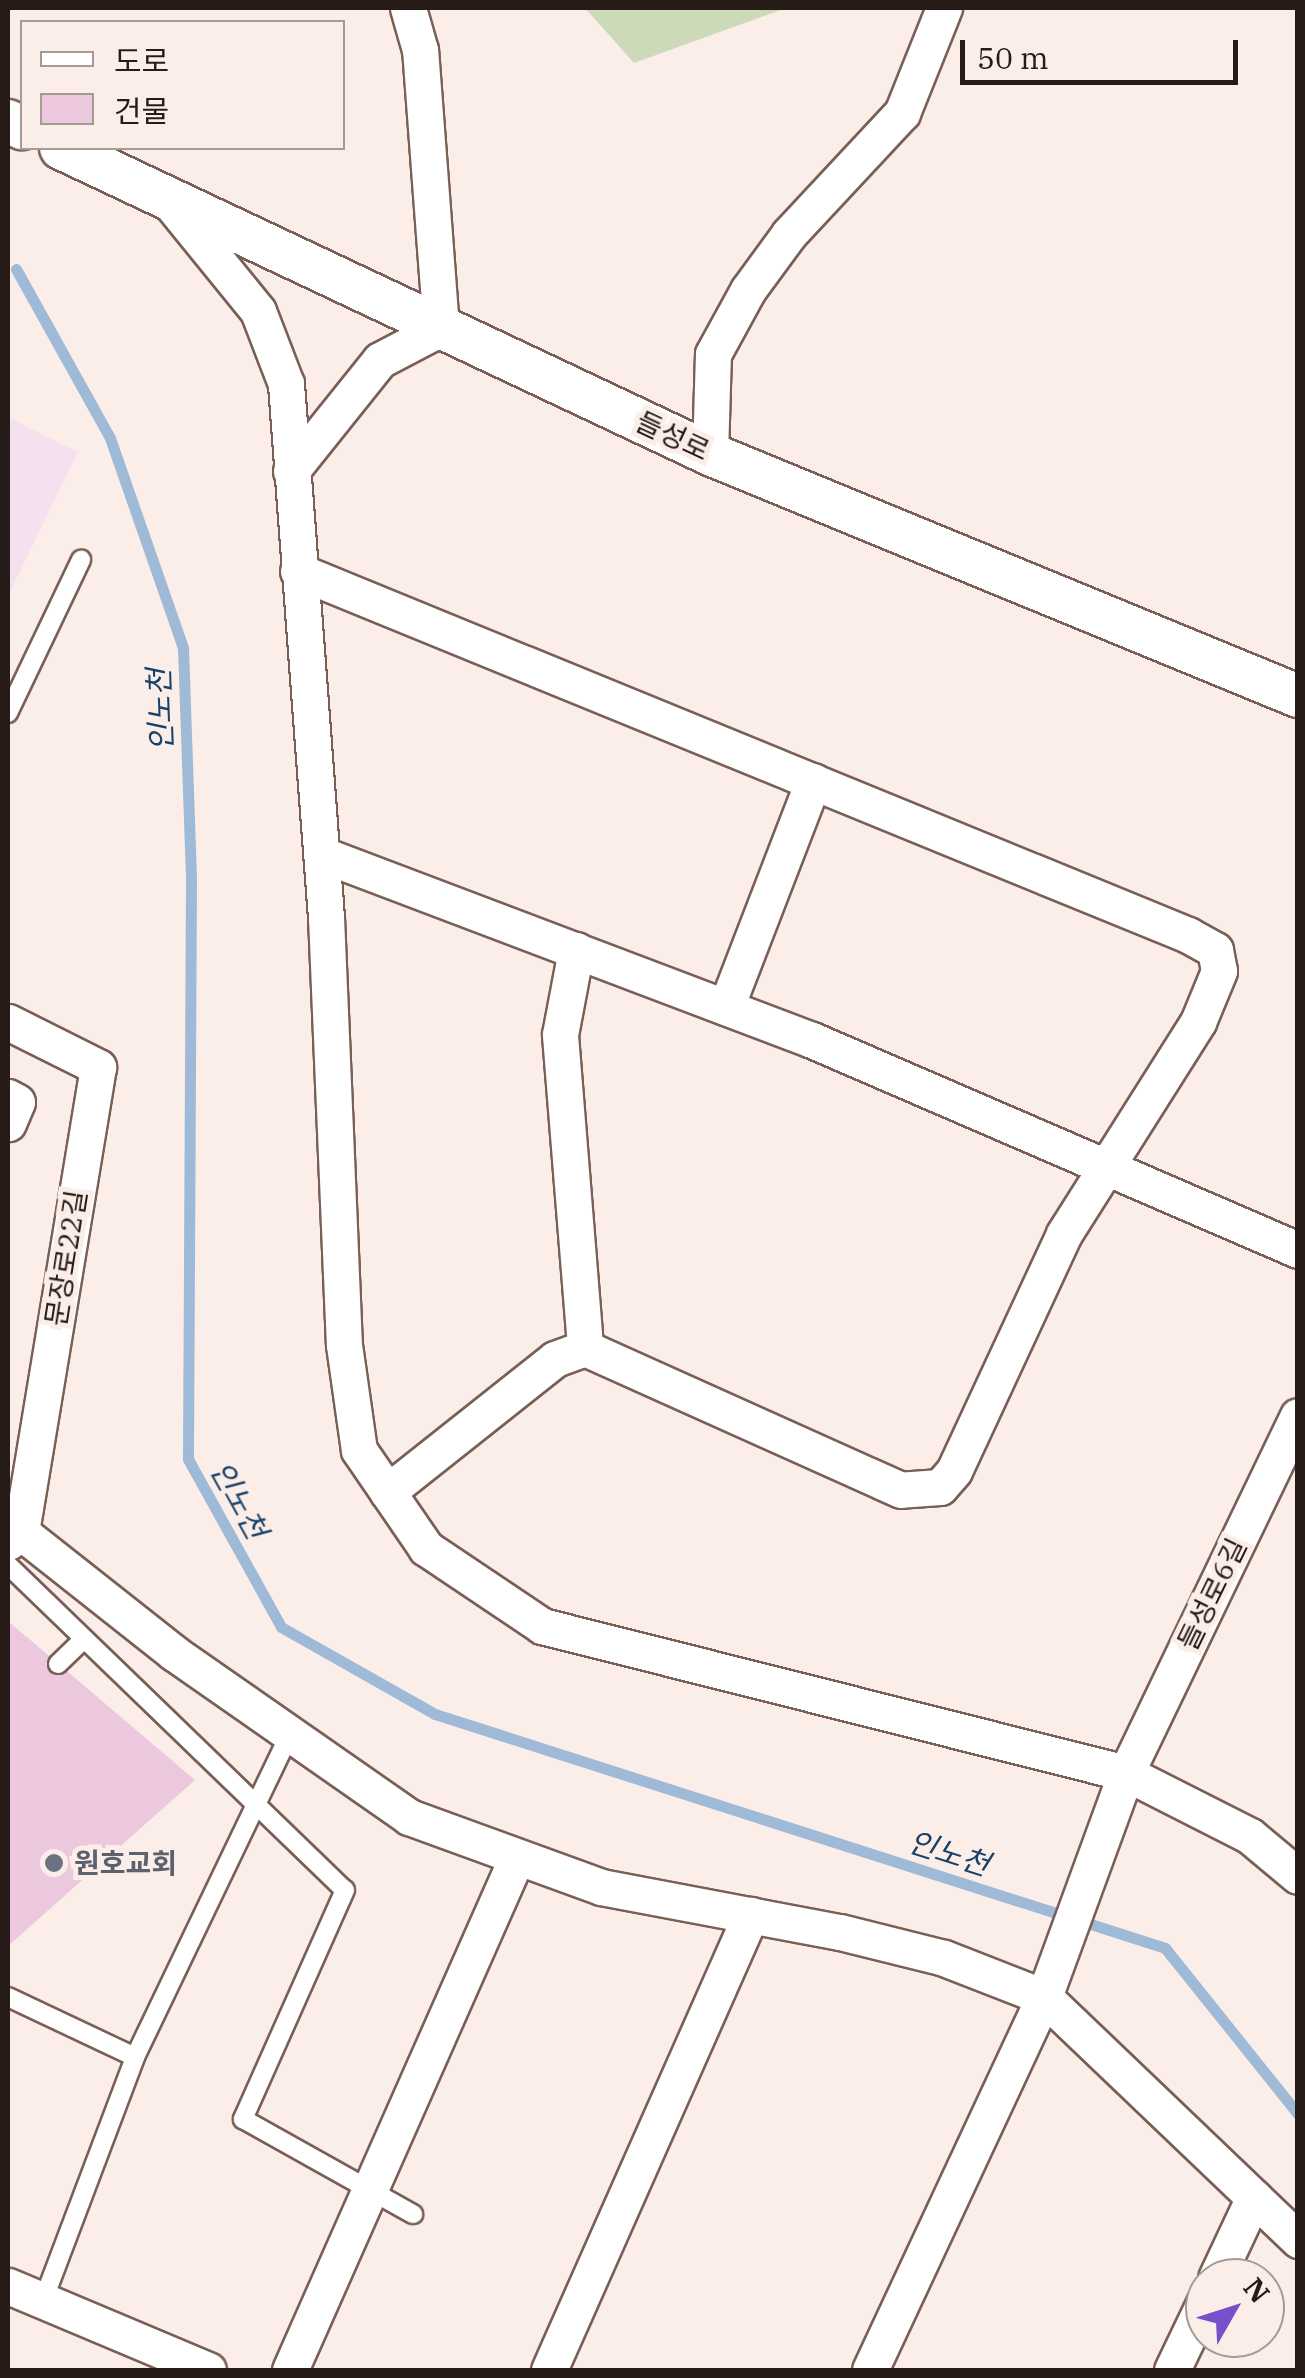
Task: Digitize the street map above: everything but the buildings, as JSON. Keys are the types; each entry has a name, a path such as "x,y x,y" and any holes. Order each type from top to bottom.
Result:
{"street":[{"path":"292,471 380,360 441,328 420,50 408,8"},
{"path":"710,454 713,354 748,290 789,234 902,112 944,8"},
{"name":"들성로","path":"65,150 710,454 1298,696"},
{"path":"167,199 258,311 286,384 321,854 344,1345 358,1450 426,1548 542,1626 1126,1773 1250,1836 1298,1876"},
{"path":"298,571 1215,950 1219,970 1198,1022 1064,1234 954,1471 940,1487 900,1490 585,1348 555,1359 387,1492"},
{"path":"726,1007 813,781"},
{"path":"321,854 726,1007 1102,1170 1298,1250"},
{"path":"576,950 560,1035 585,1348"},
{"name":"문장로22길","path":"8,1022 98,1067 14,1537"},
{"path":"8,1097 17,1102 8,1123"},
{"name":"들성로6길","path":"870,2370 1044,1997 1126,1773 1298,1416"},
{"path":"14,1537 409,1816 601,1888 944,1958 1044,1997 1298,2240"},
{"path":"290,2370 517,1857"},
{"path":"549,2370 752,1916"},
{"path":"1226,2258 1254,2198"},
{"path":"8,2286 208,2370"},
{"path":"1172,2370 1185,2343"}],"lane":[{"path":"8,713 82,560"},
{"path":"8,1565 345,1890 243,2118 412,2214"},
{"path":"58,1664 84,1639"},
{"path":"43,2301 135,2056 290,1734"},
{"path":"8,1997 135,2056"}],"shaded area":[{"path":"8,417 78,452 8,596"}],"green space":[{"path":"585,8 786,8 634,63"}],"waterway":[{"name":"인노천","path":"16,269 110,438 183,648 191,881 188,1459 281,1627 435,1714 1165,1948 1298,2114"}],"place":[{"name":"원호교회","path":"54,1863"}]}
